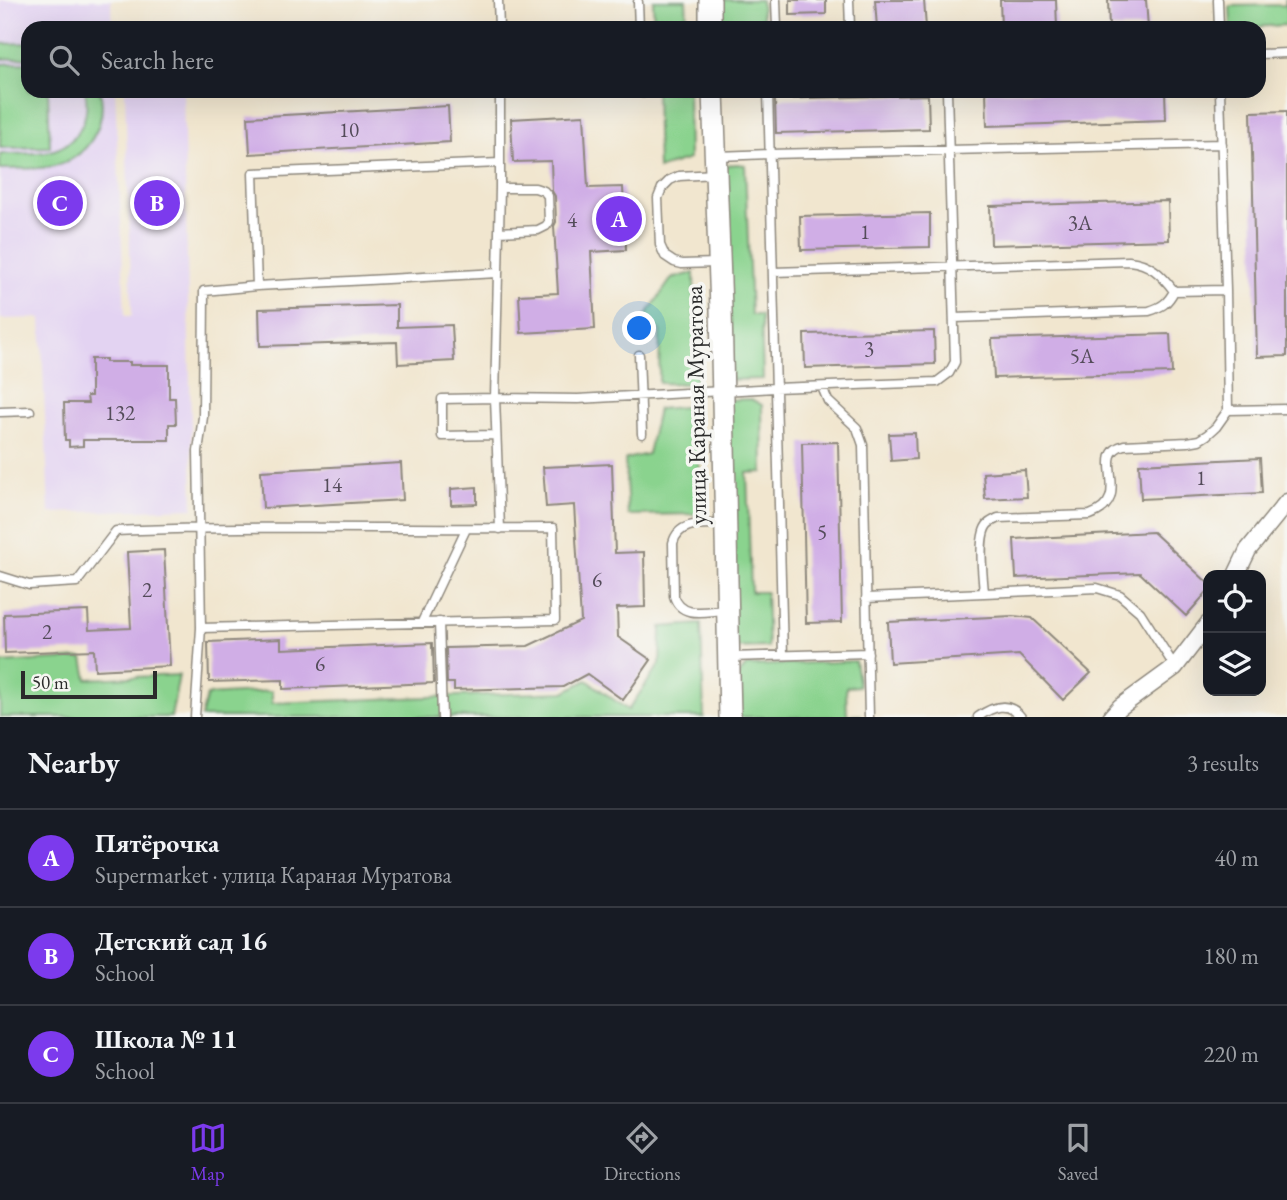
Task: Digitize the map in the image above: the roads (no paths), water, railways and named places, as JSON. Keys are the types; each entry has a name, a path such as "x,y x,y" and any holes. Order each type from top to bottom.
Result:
{"street":[{"path":"710,0 710,21"},
{"name":"улица Караная Муратова","path":"713,98 730,717"},
{"path":"1238,570 1248,550 1287,502"},
{"path":"1111,717 1120,707 1175,667 1203,631"}],"lane":[{"path":"498,0 499,21"},
{"path":"776,0 776,21"},
{"path":"849,0 850,21"},
{"path":"1218,0 1219,21"},
{"path":"638,2 639,21"},
{"path":"1266,54 1287,53"},
{"path":"500,98 495,398 500,529"},
{"path":"768,98 783,655"},
{"path":"496,435 442,436 442,399 578,399 937,382 949,373 955,362 947,98"},
{"path":"984,593 982,544 983,532 988,523 998,518 1090,515 1101,511 1112,494 1110,460 1117,447 1199,440 1216,427 1228,410 1220,98"},
{"path":"719,263 682,264 665,256 660,245 658,198 662,188 670,180 716,165 770,154 1222,144"},
{"path":"257,286 253,173 500,163"},
{"path":"499,232 538,230 549,222 548,196 544,191 535,188 500,188"},
{"path":"773,272 1129,261 1152,267 1174,291"},
{"path":"194,717 201,628 198,451 203,417 204,291 498,273"},
{"path":"1174,291 1226,290"},
{"path":"954,318 1149,311 1160,308 1174,291"},
{"path":"639,355 642,434"},
{"path":"822,387 828,401 857,428 863,444 869,717"},
{"path":"1228,410 1287,409"},
{"path":"0,412 30,411"},
{"path":"725,524 688,525 680,529 673,543 673,556 674,596 682,610 726,610"},
{"path":"0,576 29,585 77,582 116,531 200,528 553,528 555,620 201,628"},
{"path":"422,622 466,529"},
{"path":"866,598 1097,589 1120,595 1140,612 1175,667"},
{"path":"439,622 442,717"},
{"path":"728,657 868,653"},
{"path":"978,717 997,706 1008,707 1021,717"}],"place":[{"name":"Школа № 11","path":"60,203"},
{"name":"Детский сад 16","path":"157,203"},
{"name":"Пятёрочка","path":"619,219"}]}
